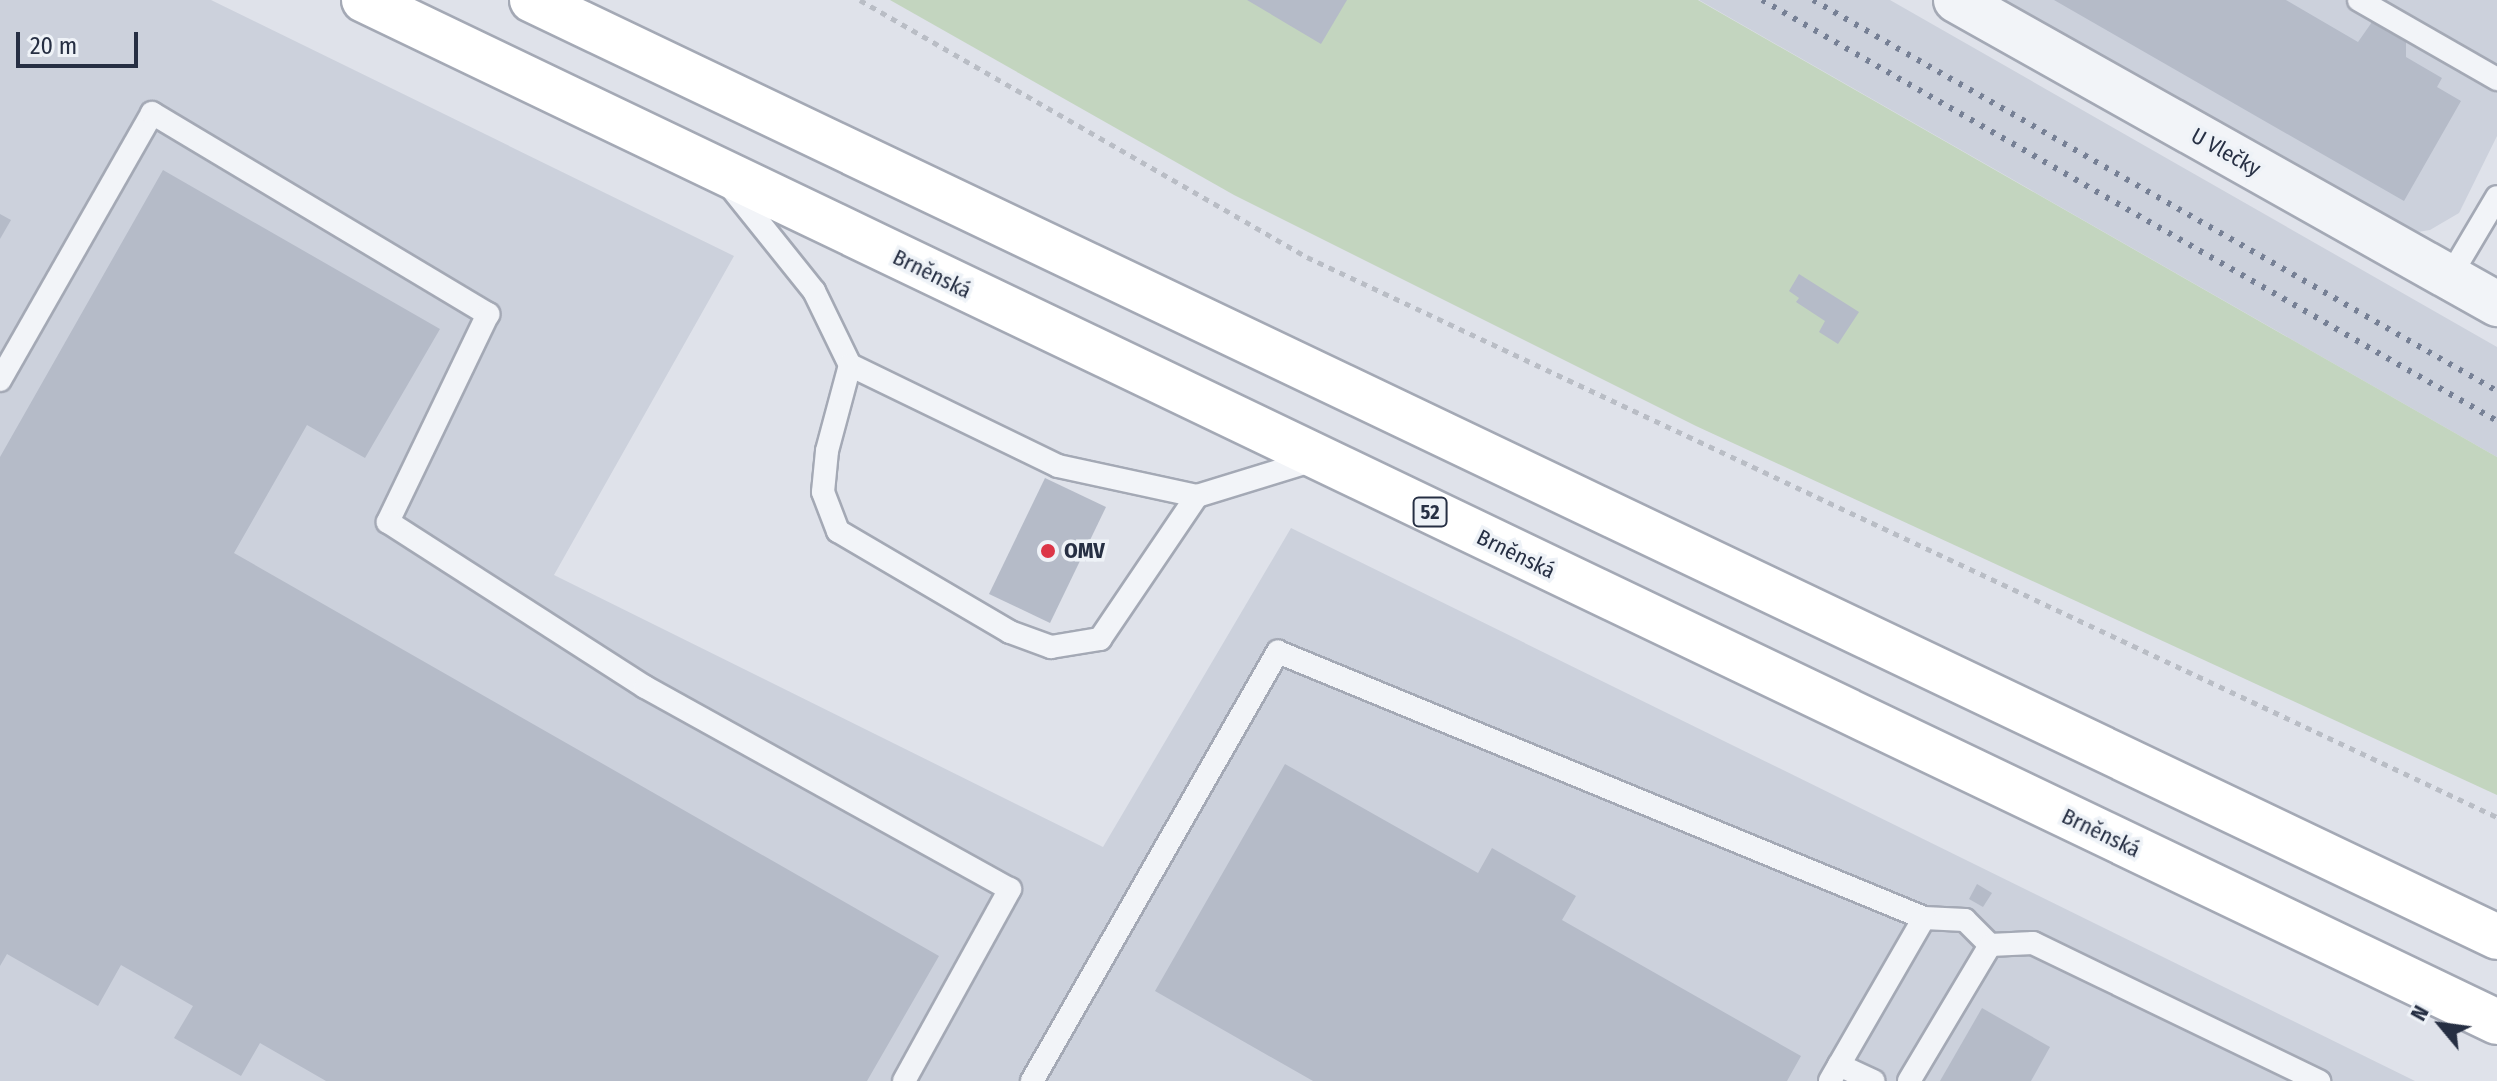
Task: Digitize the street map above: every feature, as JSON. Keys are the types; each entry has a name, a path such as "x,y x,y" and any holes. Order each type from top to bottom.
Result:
{"highway":[{"name":"Brněnská","path":"364,0 2497,1022"},
{"path":"532,0 2497,937"}],"street":[{"name":"U Vlečky","path":"1956,0 2497,304"}],"lane":[{"path":"2359,0 2497,79"},
{"path":"0,380 152,113 488,314 388,522 645,687 1010,889 904,1081"},
{"path":"718,171 814,291 850,365 1058,466 1197,496 1318,459"},
{"path":"2449,278 2497,197"},
{"path":"850,365 827,451 823,492 838,531 1010,632 1051,647 1100,639 1197,496"},
{"path":"1032,1081 1278,652 1924,918 1965,920 1990,945 2033,943 2319,1081"},
{"path":"1874,1081 1834,1073 1924,918"},
{"path":"1909,1081 1990,945"}],"path":[{"path":"860,0 1307,257 2497,817"}],"shaded area":[{"path":"0,0 211,0 734,256 554,575 1103,847 1291,528 2415,1081 0,1081"},
{"path":"1699,0 1890,0 2497,347 2497,457"},
{"path":"1977,0 2497,0 2497,136 2459,213 2430,230 2387,237"}],"green space":[{"path":"890,0 1698,0 2497,457 2497,795 1696,426 1234,195"}],"building":[{"path":"1247,0 1347,0 1321,44"},
{"path":"2054,0 2286,0 2358,42 2372,22 2406,42 2406,57 2442,78 2437,87 2461,101 2404,201"},
{"path":"163,170 440,329 365,458 307,425 234,553 939,956 867,1081 326,1081 260,1043 241,1076 174,1038 193,1006 121,965 98,1006 7,954 0,966 0,457"},
{"path":"0,214 11,220 0,239"},
{"path":"1799,274 1859,312 1838,344 1819,332 1825,321 1796,302 1799,298 1789,291"},
{"name":"OMV","path":"1045,478 1106,507 1050,623 989,594"},
{"path":"1285,764 1478,873 1492,848 1576,896 1562,920 1801,1056 1787,1081 1313,1081 1155,991"},
{"path":"1977,884 1992,893 1983,907 1969,899"},
{"path":"1982,1008 2050,1047 2031,1081 1940,1081"}],"railway":[{"path":"1762,0 2497,421"},
{"path":"1813,0 2497,391"}],"place":[{"name":"OMV","path":"1048,551"}]}
